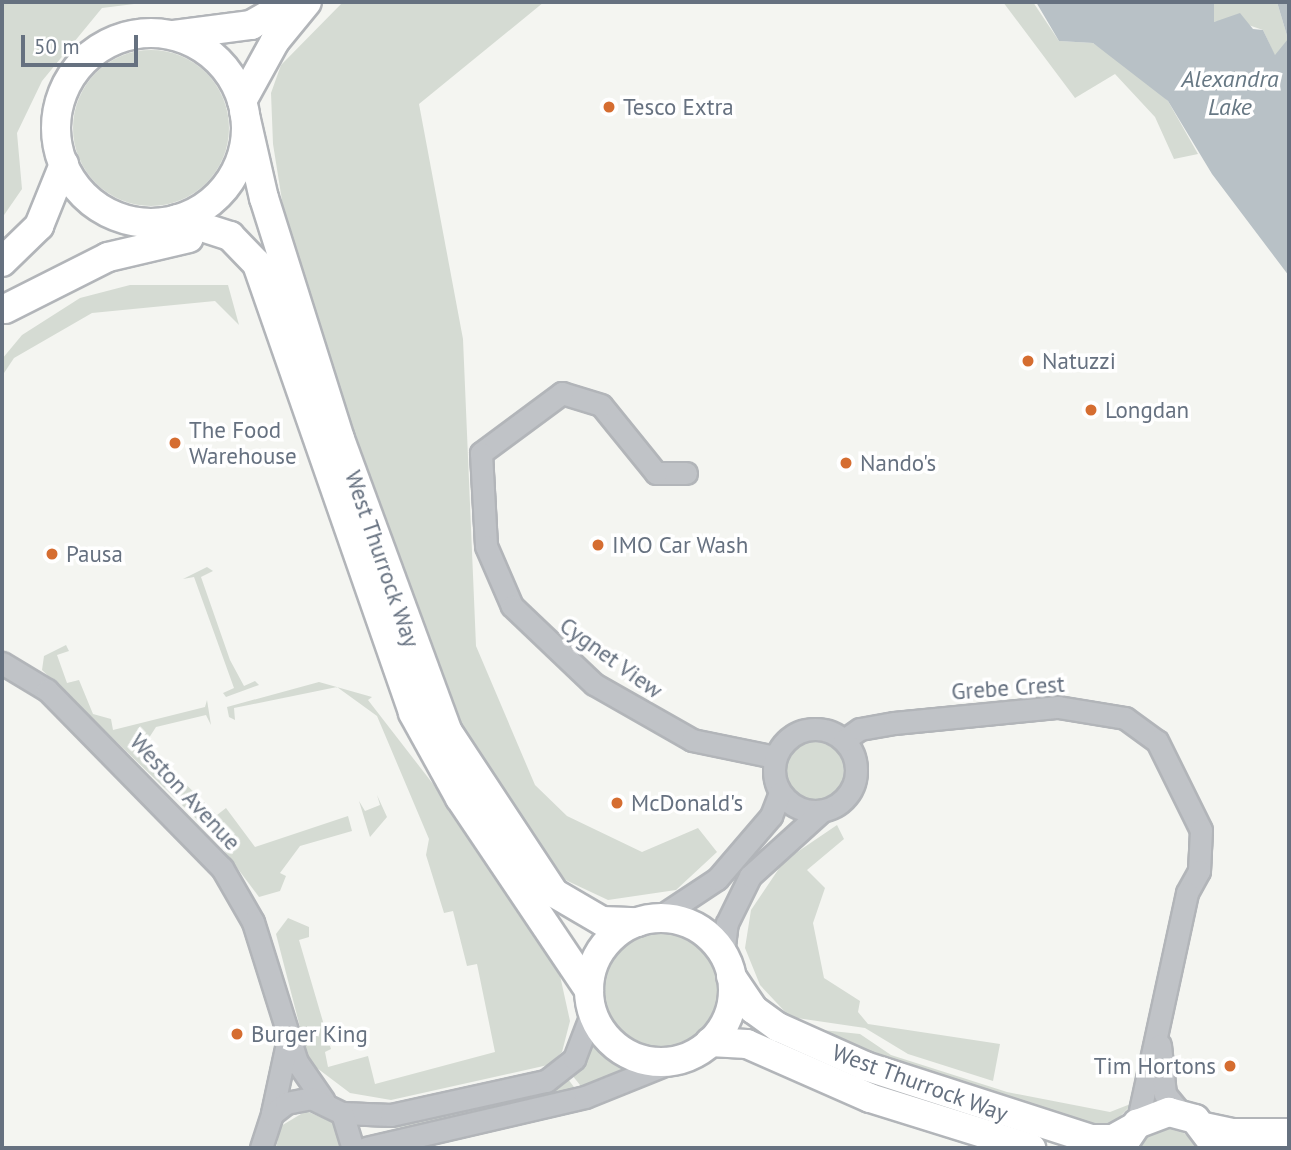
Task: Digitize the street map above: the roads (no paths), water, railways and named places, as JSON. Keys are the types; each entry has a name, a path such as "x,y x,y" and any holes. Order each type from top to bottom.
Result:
{"main road":[{"path":"172,220 111,213 82,193 64,164 58,111 74,73 110,43 134,35 171,36 251,25 291,2"},
{"path":"3,311 47,273 98,244 172,220 204,206 234,173 244,145 243,106 275,41 307,2"},
{"path":"171,36 212,55 243,106"},
{"name":"West Thurrock Way","path":"243,106 268,210 340,439 448,732 554,893 602,921 648,920"},
{"path":"2,262 39,226 64,164"},
{"name":"West Thurrock Way","path":"172,220 230,236 257,264 270,294 412,713 460,798 590,1001"},
{"path":"3,311 108,257 177,237 221,246 270,294"},
{"path":"648,920 695,927 727,965 729,1013 710,1042 679,1059 655,1062 624,1051 590,1001 602,948 648,920"},
{"name":"West Thurrock Way","path":"727,965 752,1009 778,1027 865,1066 1091,1139 1113,1139 1130,1134 1158,1114 1201,1130"},
{"name":"West Thurrock Way","path":"710,1042 747,1044 870,1098 1031,1148"},
{"path":"1201,1130 1289,1133"}],"street":[{"name":"Cygnet View","path":"686,473 656,473 601,405 562,393 481,453 486,546 512,606 594,684 692,740 775,757"},
{"name":"Weston Avenue","path":"2,663 47,690 213,856 253,922 288,1037 324,1101"},
{"name":"Grebe Crest","path":"844,740 883,725 1058,707 1125,718 1157,741 1201,830 1199,871 1187,893 1158,1033 1130,1134"},
{"path":"648,920 717,880 771,817 780,793 775,757 800,731 825,730 844,740 854,757 853,786 750,876 727,923 727,965"},
{"path":"780,793 796,807 823,810"},
{"path":"272,1114 299,1098 324,1101 342,1113 391,1115 546,1081 574,1059 590,1001"},
{"name":"Grebe Crest","path":"1158,1033 1162,1084 1201,1130"},
{"name":"Weston Avenue","path":"261,1148 282,1088 288,1037"},
{"path":"366,1148 585,1097 679,1059"},
{"path":"342,1113 353,1148"}],"water":[{"name":"Alexandra Lake","path":"1036,2 1214,2 1214,22 1240,13 1253,29 1263,30 1275,55 1288,39 1277,2 1289,2 1289,276 1212,174 1168,101 1093,43 1059,41"}],"place":[{"name":"Tesco Extra","path":"609,107"},
{"name":"Natuzzi","path":"1028,361"},
{"name":"Longdan","path":"1091,410"},
{"name":"The Food Warehouse","path":"175,443"},
{"name":"Nando's","path":"846,463"},
{"name":"IMO Car Wash","path":"598,545"},
{"name":"Pausa","path":"52,554"},
{"name":"McDonald's","path":"617,803"},
{"name":"Burger King","path":"237,1034"},
{"name":"Tim Hortons","path":"1230,1066"}]}
